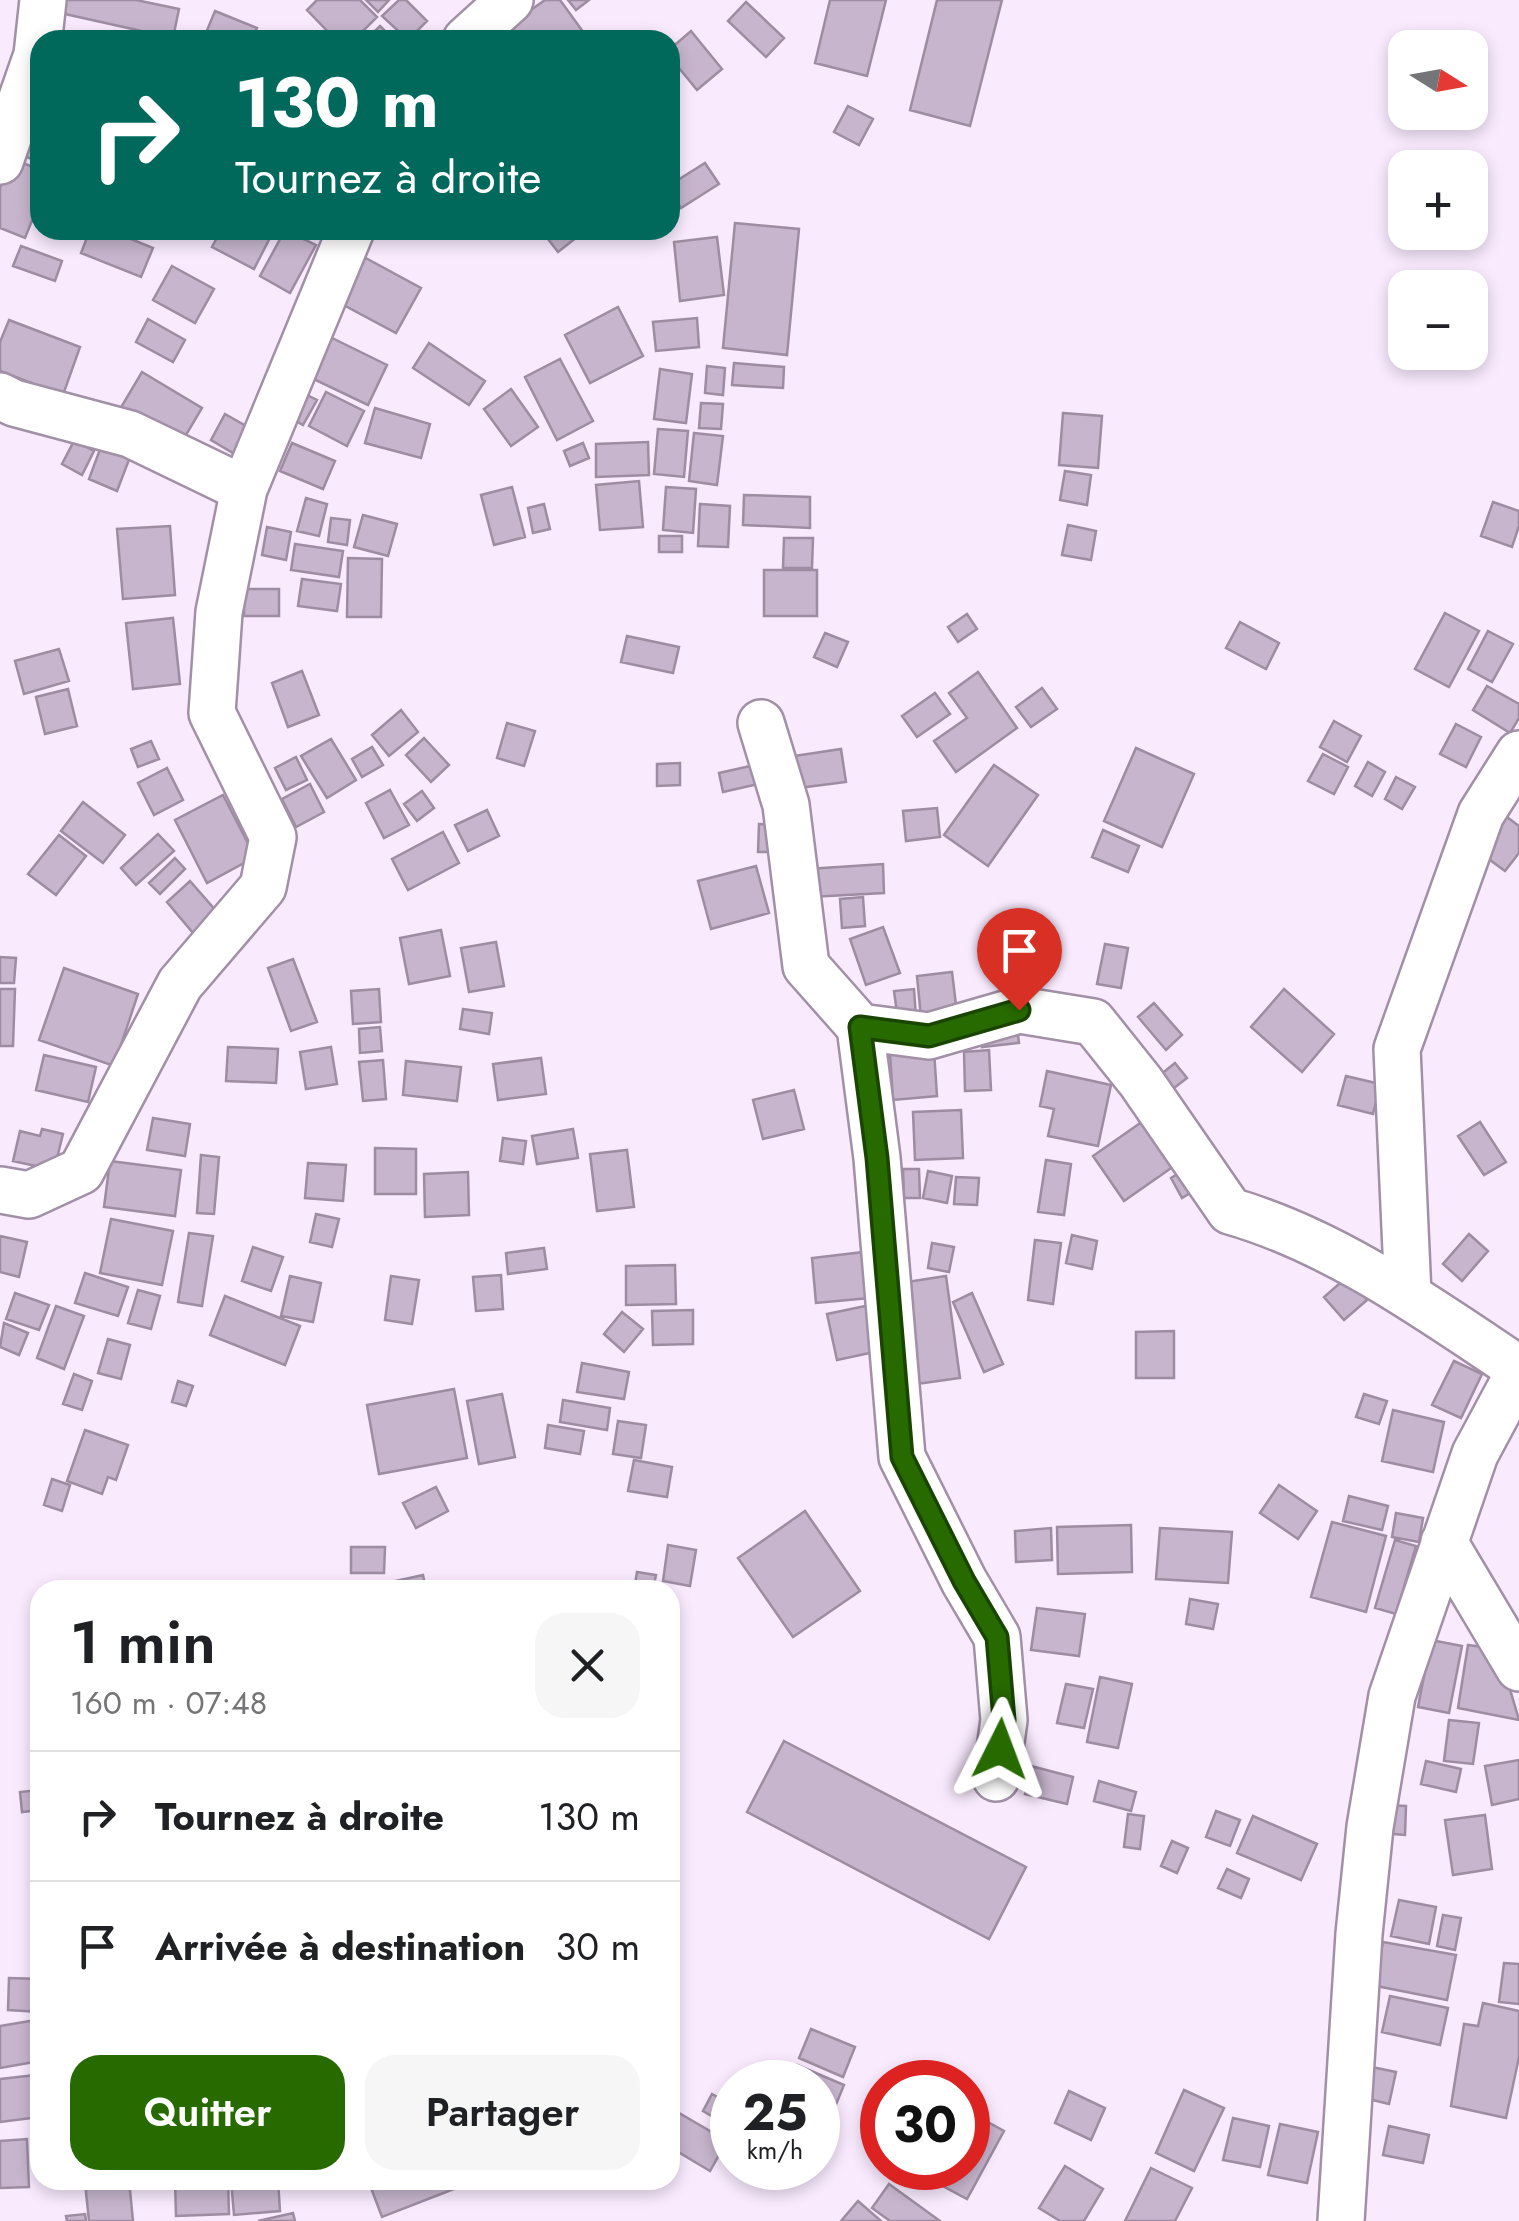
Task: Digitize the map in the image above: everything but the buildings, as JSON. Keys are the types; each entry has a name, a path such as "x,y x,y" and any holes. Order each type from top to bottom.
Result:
{"street":[{"path":"40,30 43,0"},
{"path":"477,30 510,0"},
{"path":"0,161 30,77"},
{"path":"0,1190 29,1196 81,1170 180,984 263,887 272,837 212,713 219,612 244,489 347,240"},
{"path":"0,396 130,434 244,489"},
{"path":"761,723 786,805 806,966 860,1027 877,1158 902,1457 964,1581 997,1637 1004,1720 996,1778"},
{"path":"1408,1295 1396,1049 1481,814 1519,754"},
{"path":"860,1027 929,1036 1019,1010 1093,1022 1141,1082 1230,1212 1268,1222 1408,1295 1519,1371 1474,1454 1392,1696 1370,1826 1349,2063 1341,2221"},
{"path":"1444,1542 1519,1668"}],"route":[{"path":"1000,1749 1004,1720 997,1637 964,1581 902,1457 877,1158 860,1027 929,1036 1019,1010"}]}
